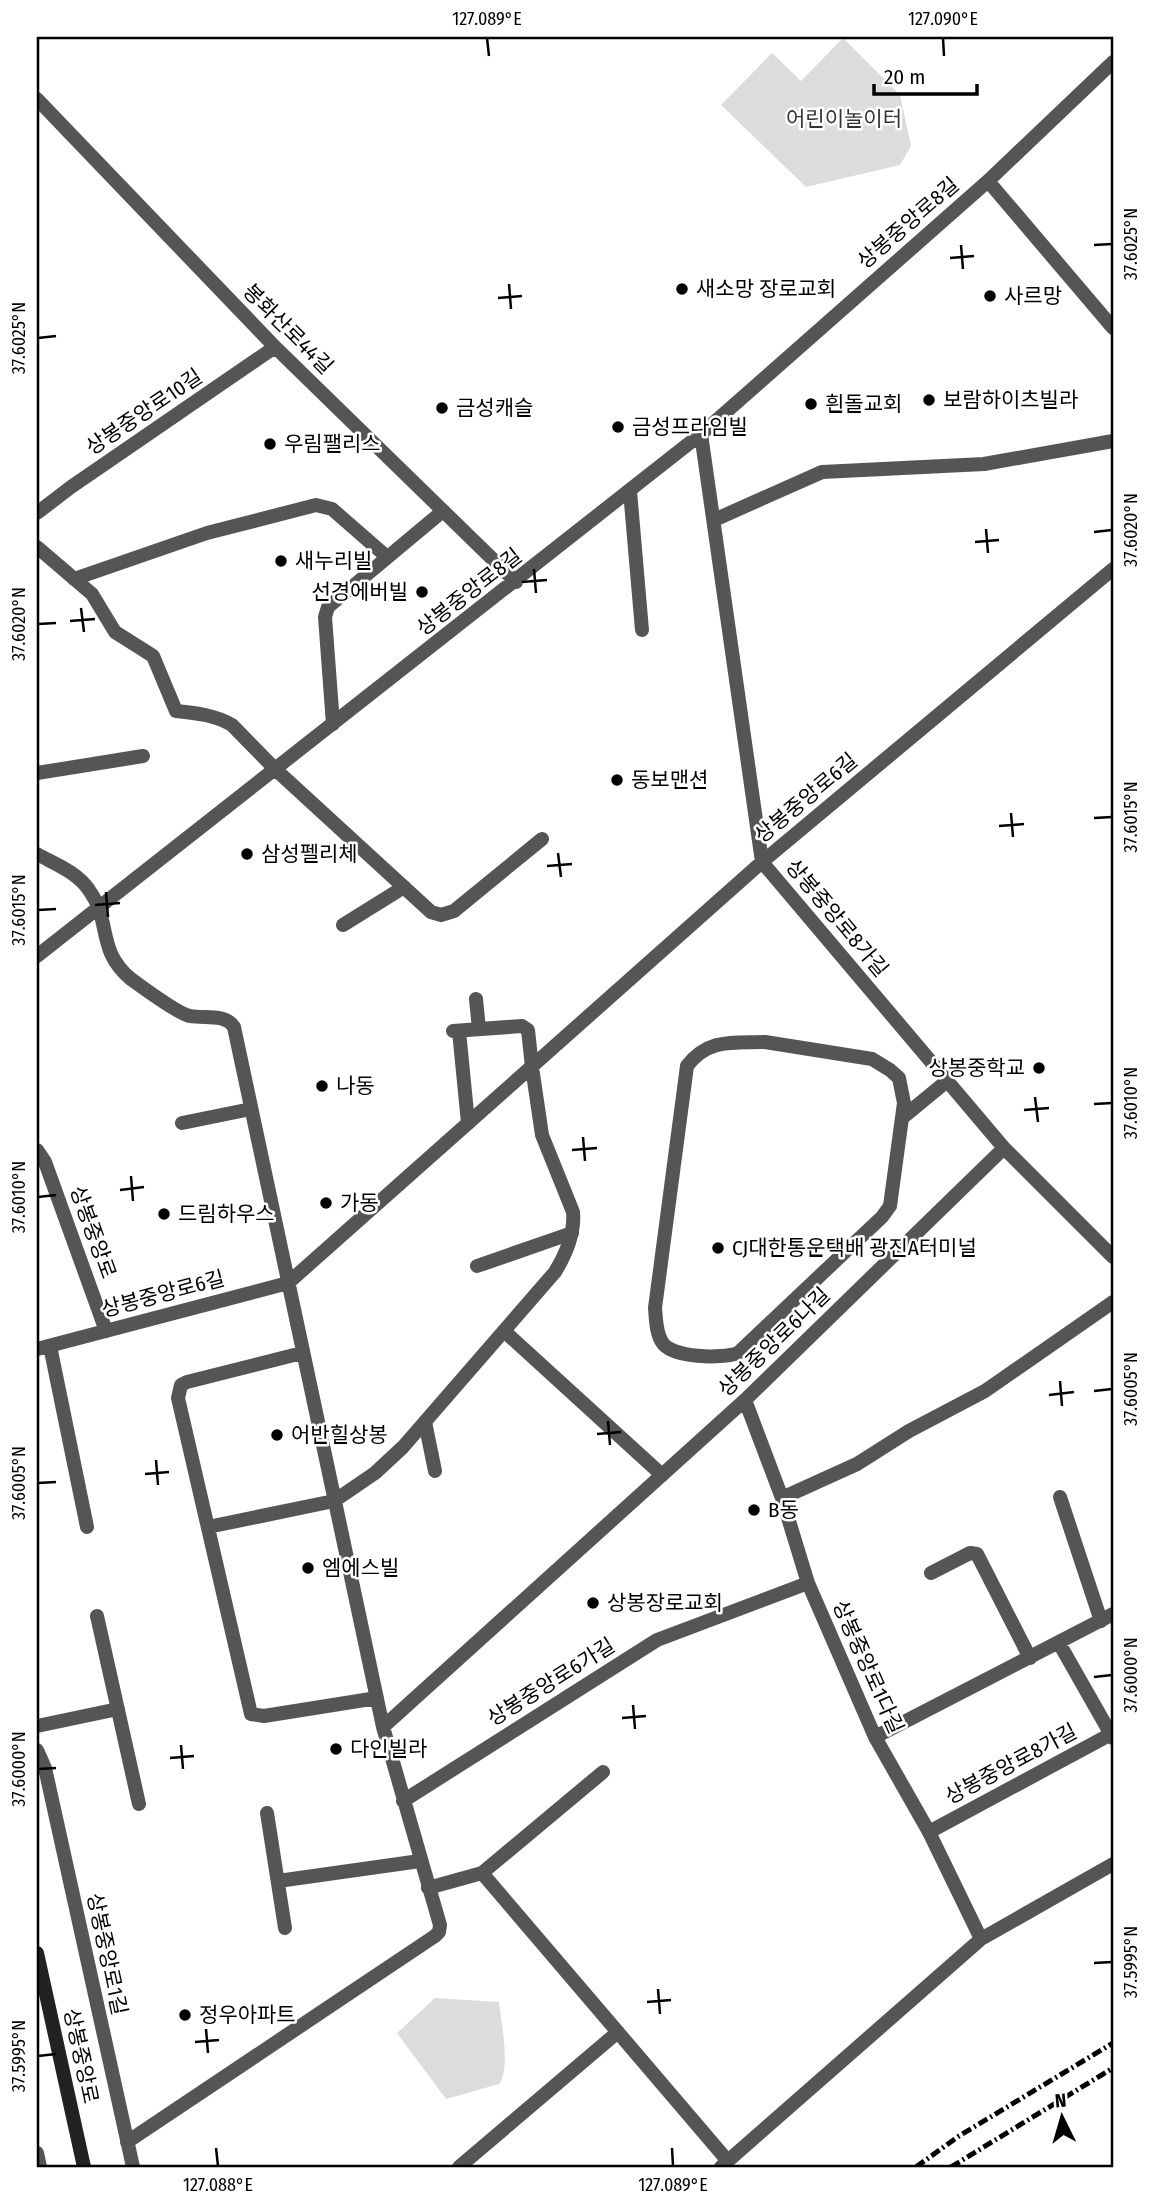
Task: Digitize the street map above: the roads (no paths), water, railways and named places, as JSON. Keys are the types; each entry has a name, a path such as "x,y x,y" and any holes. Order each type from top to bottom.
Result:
{"main road":[{"name":"상봉중앙로","path":"37,1953 84,2167"}],"street":[{"name":"상봉중앙로8길","path":"37,956 701,435 988,181 1113,62"},
{"name":"봉화산로44길","path":"37,99 275,347 516,582"},
{"path":"988,181 1113,328"},
{"name":"상봉중앙로10길","path":"37,513 275,347"},
{"name":"상봉중앙로8가길","path":"701,435 762,862 1004,1148 1113,1257"},
{"path":"714,520 822,472 984,464 1113,441"},
{"path":"630,491 642,630"},
{"path":"74,579 206,533 316,505 332,509 387,557"},
{"path":"333,724 326,613 328,607 443,511"},
{"path":"37,547 96,598 106,621 115,632 153,656 176,711 219,717 232,725 275,769 431,912 448,914 542,839"},
{"name":"상봉중앙로6길","path":"87,1527 43,1348 288,1283 762,862 1113,569"},
{"path":"37,773 143,756"},
{"path":"37,854 69,871 85,884 99,907 106,946 115,963 132,979 183,1014 226,1019 234,1027 383,1727 440,1926 435,1936 127,2142"},
{"path":"343,925 404,887"},
{"path":"477,999 479,1029"},
{"path":"208,1527 334,1501 375,1473 425,1422 555,1272 569,1246 574,1219 572,1205 542,1135 526,1028 522,1026 456,1031 468,1123"},
{"path":"902,1118 904,1103 899,1079 872,1059 765,1042 721,1044 706,1047 695,1056 687,1066 655,1308 663,1345 671,1350 713,1358 738,1353 882,1217 890,1206 902,1118 947,1081"},
{"path":"182,1124 251,1109"},
{"name":"상봉중앙로6나길","path":"383,1727 745,1400 1004,1148"},
{"name":"상봉중앙로","path":"37,1150 45,1162 106,1331"},
{"path":"477,1266 572,1233"},
{"path":"782,1498 857,1464 909,1431 985,1391 1113,1303"},
{"path":"504,1331 662,1475"},
{"path":"302,1353 181,1385 178,1398 251,1714 264,1716 377,1698"},
{"name":"상봉중앙로1다길","path":"745,1400 782,1498 808,1583 874,1737 929,1832 982,1939"},
{"path":"425,1422 435,1471"},
{"path":"874,1737 1107,1618 1060,1497"},
{"path":"931,1573 970,1553 977,1554 1030,1658"},
{"name":"상봉중앙로6가길","path":"403,1801 657,1640 808,1583"},
{"path":"97,1616 139,1804"},
{"path":"1059,1643 1113,1735"},
{"path":"37,1726 118,1709"},
{"name":"상봉중앙로8가길","path":"929,1832 1113,1735"},
{"name":"상봉중앙로1길","path":"37,1750 47,1777 133,2167"},
{"path":"429,1888 482,1872 603,1772"},
{"path":"267,1813 285,1928"},
{"path":"278,1881 420,1861"},
{"path":"482,1872 618,2032 724,2163 982,1939 1113,1864"},
{"path":"459,2167 618,2032"},
{"path":"37,2153 40,2167"}],"railway":[{"path":"916,2167 959,2136 1113,2043"},
{"path":"951,2167 1113,2068"}],"place":[{"name":"새소망 장로교회","path":"682,289"},
{"name":"사르망","path":"990,296"},
{"name":"보람하이츠빌라","path":"929,400"},
{"name":"흰돌교회","path":"811,404"},
{"name":"금성캐슬","path":"442,408"},
{"name":"금성프라임빌","path":"618,427"},
{"name":"우림팰리스","path":"270,444"},
{"name":"새누리빌","path":"281,561"},
{"name":"선경에버빌","path":"422,592"},
{"name":"동보맨션","path":"617,780"},
{"name":"삼성펠리체","path":"247,854"},
{"name":"상봉중학교","path":"1039,1068"},
{"name":"나동","path":"322,1086"},
{"name":"가동","path":"326,1203"},
{"name":"드림하우스","path":"164,1214"},
{"name":"CJ대한통운택배 광진A터미널","path":"718,1248"},
{"name":"어반힐상봉","path":"277,1435"},
{"name":"B동","path":"754,1510"},
{"name":"엠에스빌","path":"308,1568"},
{"name":"상봉장로교회","path":"593,1603"},
{"name":"다인빌라","path":"336,1749"},
{"name":"정우아파트","path":"185,2015"}],"park label":[{"name":"어린이놀이터","path":"844,119"}]}
